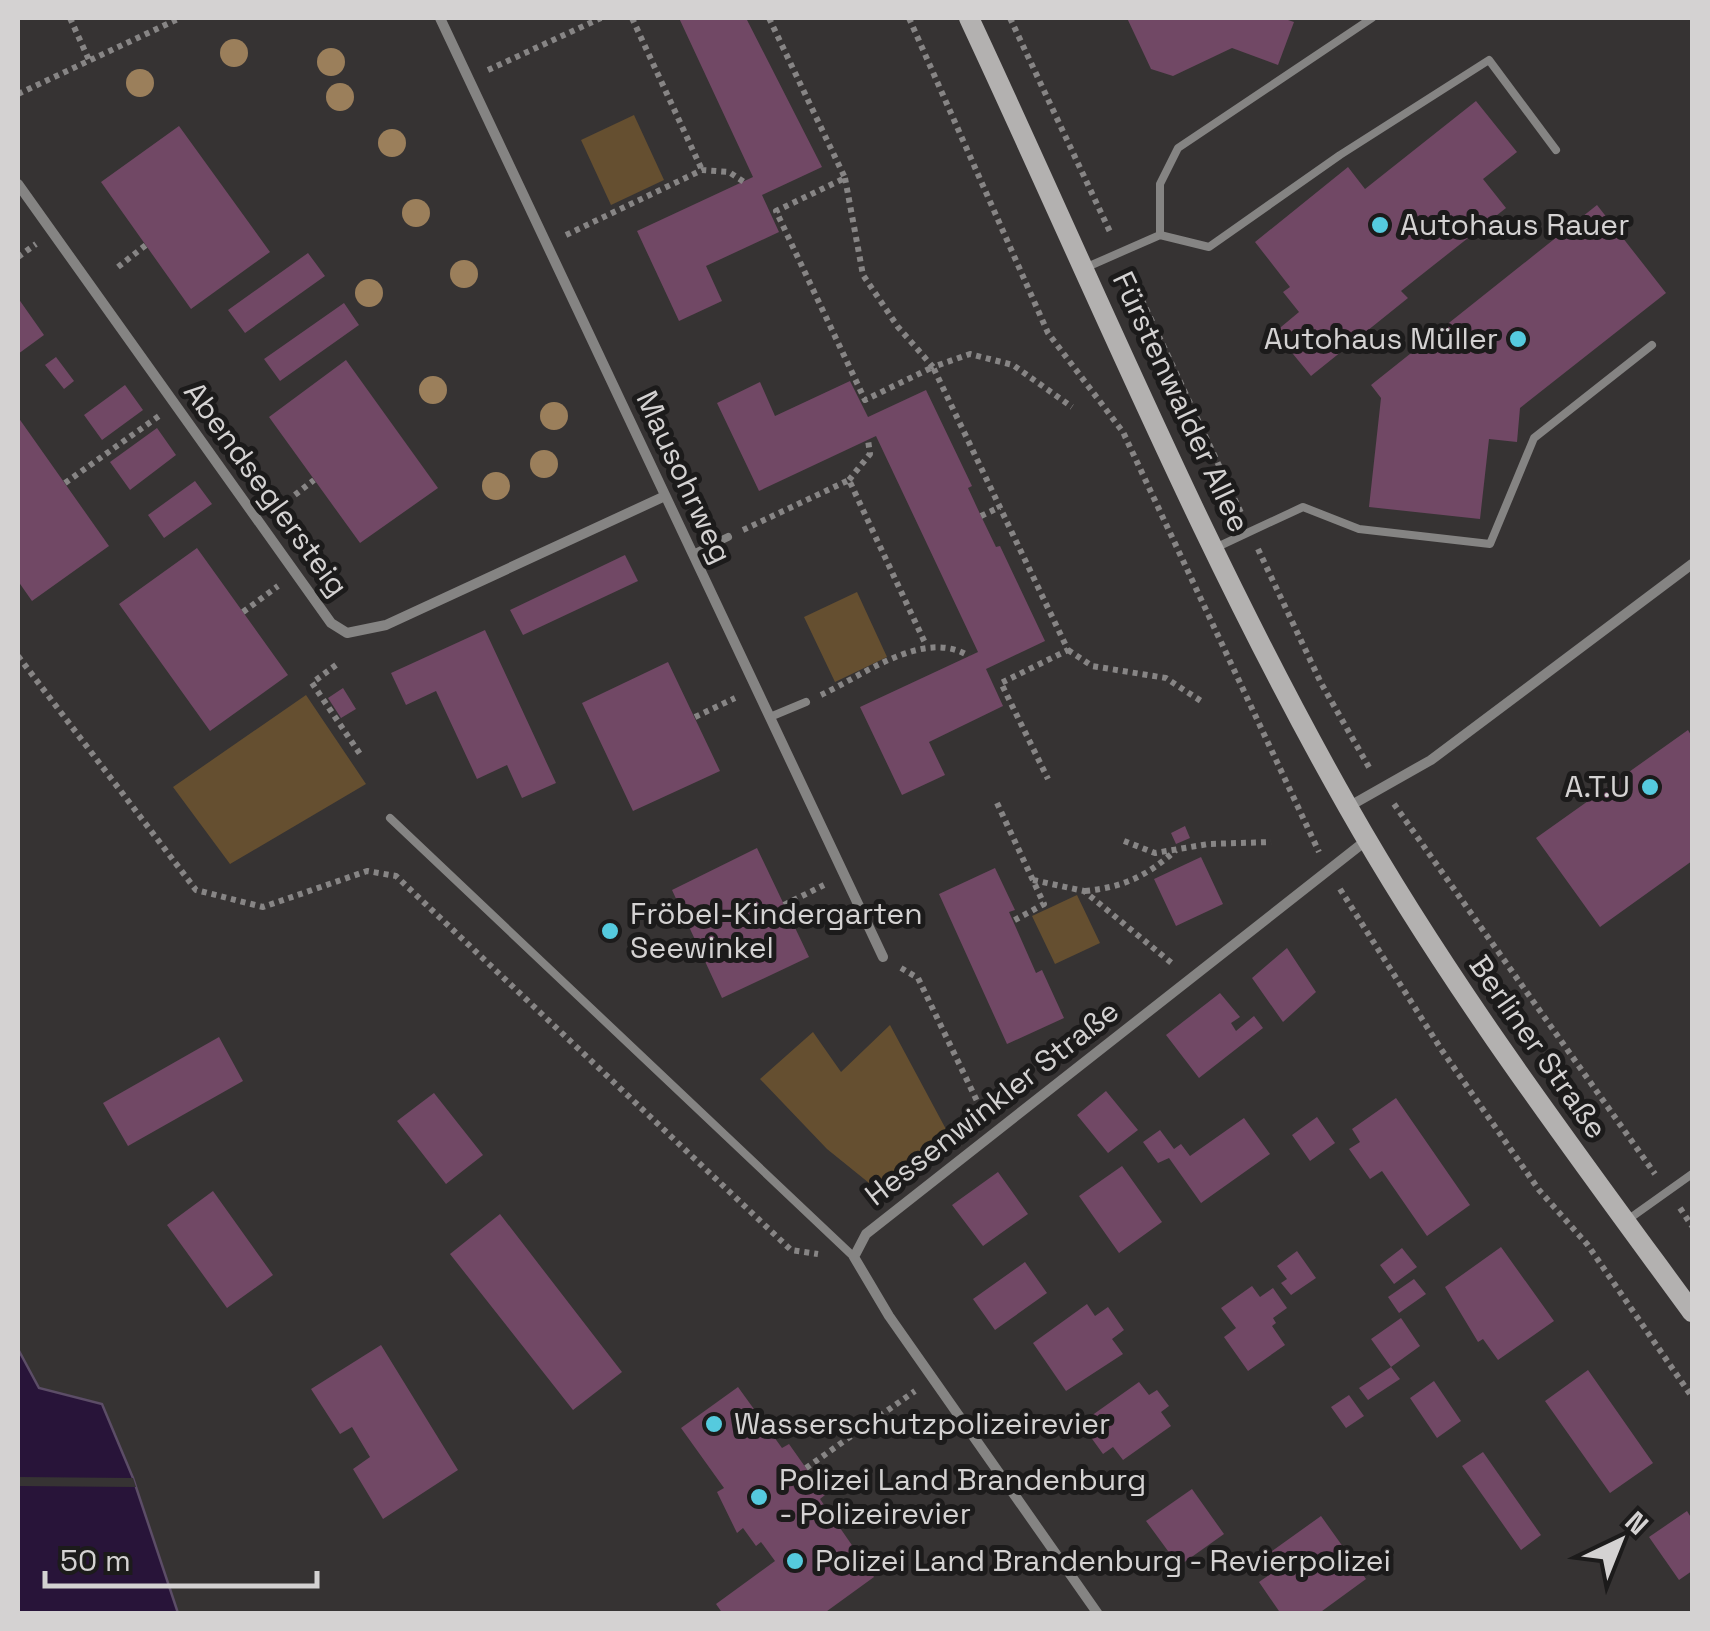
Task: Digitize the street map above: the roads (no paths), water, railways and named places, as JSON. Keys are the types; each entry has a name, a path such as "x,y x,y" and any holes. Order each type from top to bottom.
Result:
{"main road":[{"name":"Fürstenwalder Allee","path":"969,18 1214,548 1348,808"},
{"name":"Berliner Straße","path":"1348,808 1499,1047 1692,1312"}],"street":[{"name":"Mausohrweg","path":"440,18 883,957"},
{"name":"Abendseglersteig","path":"18,184 331,622 347,634 386,625 665,496"},
{"path":"1348,808 1431,760 1692,564"},
{"name":"Hessenwinkler Straße","path":"854,1257 866,1234 1368,839"},
{"path":"854,1257 932,1378 1098,1614"}],"lane":[{"path":"1160,235 1160,184 1178,148 1372,18"},
{"path":"1085,268 1160,235 1209,248 1340,154 1488,60 1556,150"},
{"path":"1214,548 1303,507 1359,529 1490,544 1534,438 1652,345"},
{"path":"693,554 728,537"},
{"path":"770,718 806,702"},
{"path":"390,818 854,1257"},
{"path":"1626,1221 1692,1174"}],"place":[{"name":"Autohaus Rauer","path":"1380,225"},
{"name":"Autohaus Müller","path":"1518,339"},
{"name":"A.T.U","path":"1650,787"},
{"name":"Fröbel-Kindergarten Seewinkel","path":"610,931"},
{"name":"Wasserschutzpolizeirevier","path":"714,1424"},
{"name":"Polizei Land Brandenburg - Polizeirevier","path":"759,1497"},
{"name":"Polizei Land Brandenburg - Revierpolizei","path":"795,1561"}]}
